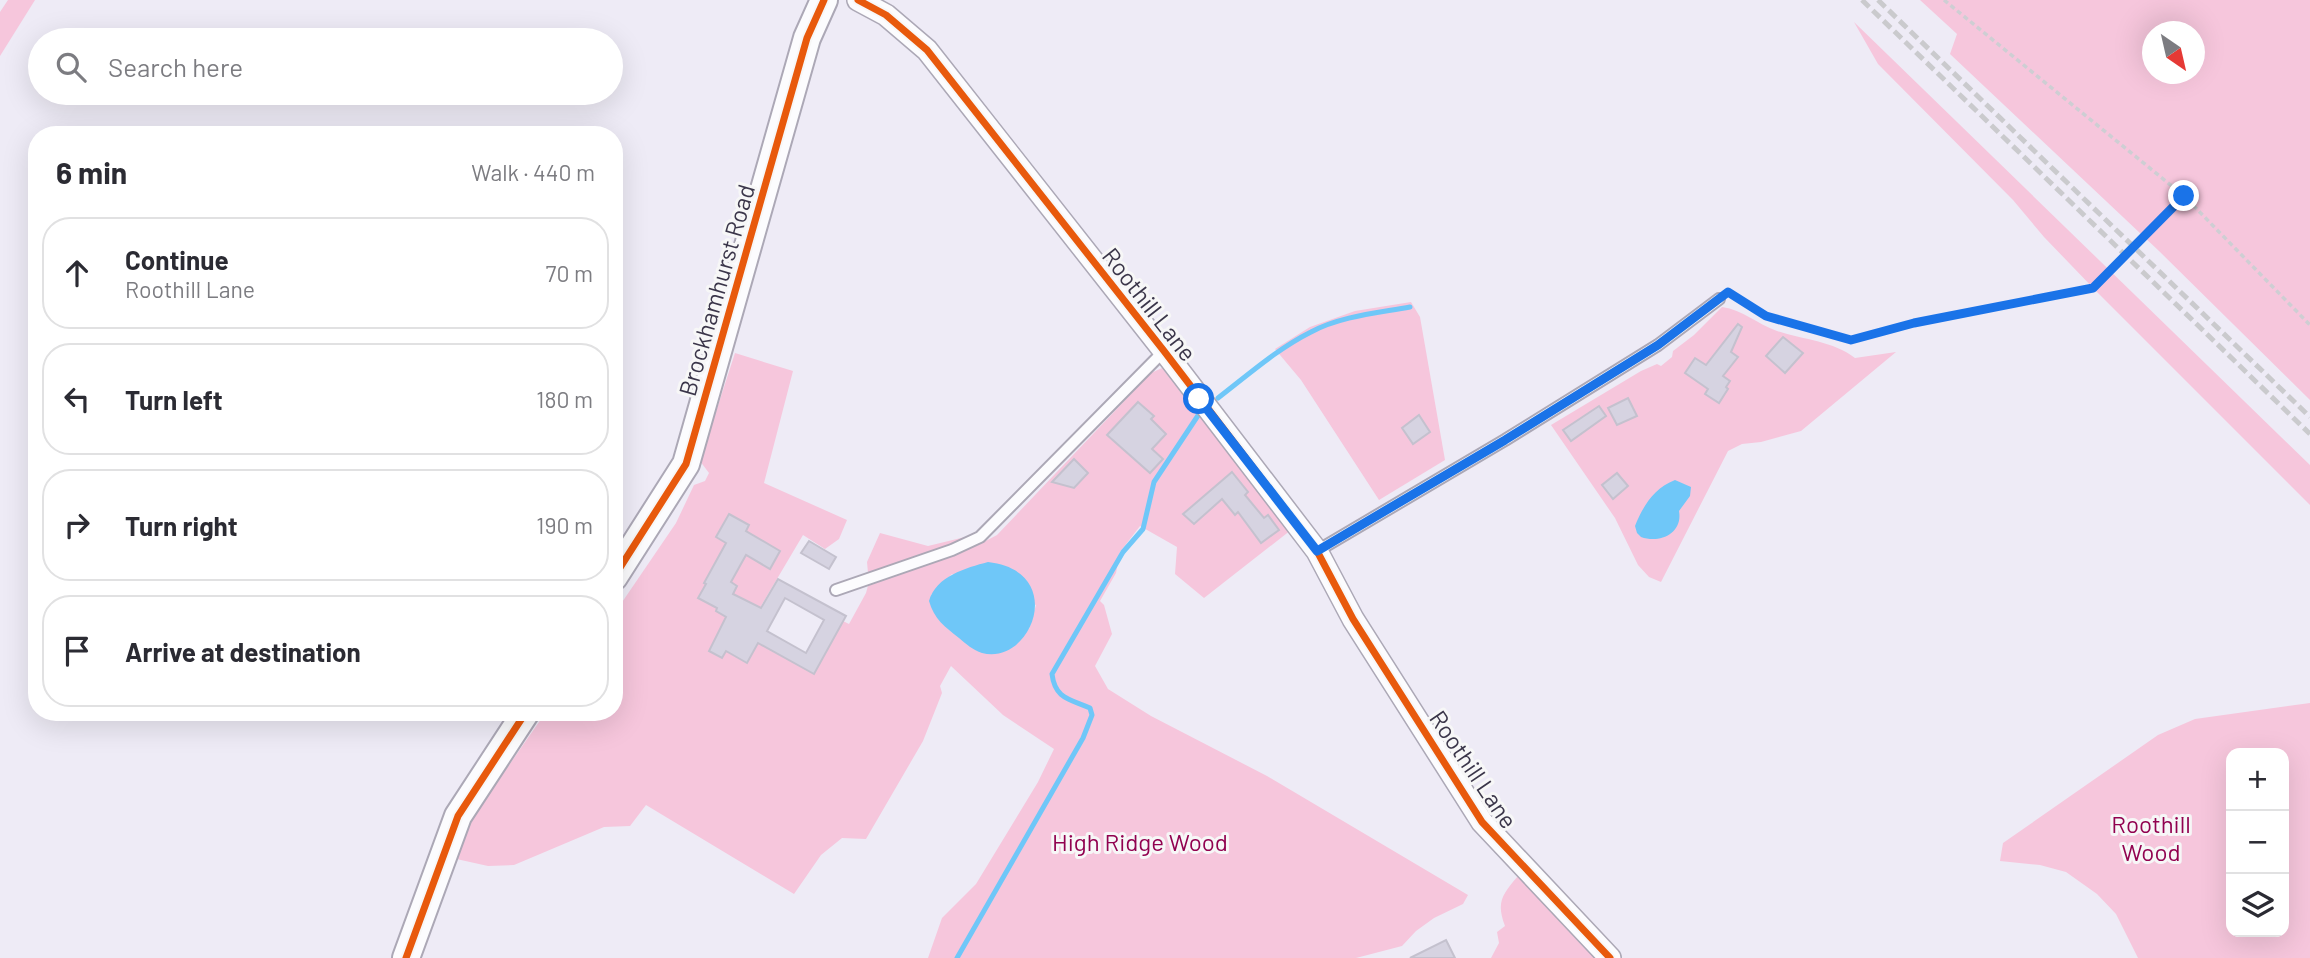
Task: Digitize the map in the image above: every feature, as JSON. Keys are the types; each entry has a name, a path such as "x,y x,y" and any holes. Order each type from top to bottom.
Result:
{"street":[{"name":"Brockhamhurst Road","path":"623,563 687,464 807,38 824,0"},
{"name":"Roothill Lane","path":"858,0 886,15 927,50 1164,351 1317,551 1353,619 1482,822 1610,958"},
{"path":"406,958 458,816 520,721"}],"lane":[{"path":"1317,551 1505,440 1658,345 1719,299"},
{"path":"836,590 952,550 980,537 1164,351"}],"path":[{"path":"1944,0 2184,196 2310,326"},
{"path":"1719,299 1728,292 1766,316 1851,340 1914,323 2093,288 2184,196"}],"green space":[{"path":"8,0 35,0 0,56 0,12"},
{"path":"1920,0 2310,0 2310,400 2159,251 1950,54 1957,34"},
{"path":"1854,22 2310,465 2310,505 2097,292 2013,200 1878,64"},
{"path":"1411,302 1420,317 1445,460 1379,500 1301,380 1275,349 1310,327 1355,311"},
{"path":"1722,307 1737,311 1777,331 1837,348 1855,358 1896,352 1801,431 1761,442 1742,444 1728,451 1661,582 1649,577 1638,565 1615,518 1551,425 1641,371 1657,364 1661,366 1672,357 1673,351 1694,335"},
{"name":"High Ridge Wood","path":"735,353 793,371 764,483 847,520 839,539 825,549 803,535 732,655 747,663 758,643 814,674 843,621 849,624 869,582 978,545 997,535 1151,373 1162,368 1199,411 1291,530 1204,598 1175,574 1177,547 1140,526 1120,552 1116,573 1100,601 1104,605 1112,634 1095,666 1108,689 1151,716 1267,776 1468,895 1463,904 1434,918 1402,946 1356,958 928,958 942,918 976,884 1038,782 1054,749 1003,715 951,666 940,686 942,693 923,741 866,839 842,838 821,855 794,894 646,805 630,826 604,827 514,865 488,866 452,858 470,821 540,721 623,721 623,601 676,523 694,485 705,481 709,473 700,461","holes":["952,574 1036,605 1029,629 931,595"]},
{"path":"880,533 928,546 965,537 955,543 868,573 867,562"},
{"name":"Roothill Wood","path":"2310,703 2310,958 2138,958 2116,914 2097,894 2066,872 2040,865 2000,861 2003,843 2158,735 2195,719"},
{"path":"1518,876 1599,958 1491,958 1499,943 1497,932 1505,926 1501,911 1502,899"}],"water":[{"path":"1675,480 1691,487 1690,496 1679,511 1674,531 1662,538 1641,537 1635,526 1646,505 1655,493"},
{"path":"988,562 1013,569 1028,582 1034,598 1034,616 1027,632 1015,646 1000,653 982,653 967,645 941,622 929,601 938,585 945,579 962,570"}],"building":[{"path":"1738,324 1742,327 1731,352 1738,357 1723,376 1730,381 1719,403 1705,394 1708,389 1685,373 1695,358 1706,365"},
{"path":"1783,337 1803,353 1785,373 1766,356"},
{"path":"1628,398 1637,416 1617,425 1608,408"},
{"path":"1138,402 1154,416 1151,419 1166,434 1152,449 1163,459 1150,473 1107,435"},
{"path":"1599,406 1606,416 1571,441 1563,430"},
{"path":"1419,415 1430,432 1413,444 1402,428"},
{"path":"1074,459 1088,473 1074,488 1052,482"},
{"path":"1232,472 1248,492 1245,495 1264,518 1268,515 1279,530 1261,543 1238,512 1235,515 1222,499 1194,524 1183,514"},
{"path":"1617,473 1628,486 1613,499 1602,485"},
{"path":"729,514 749,525 746,531 780,551 770,569 746,555 731,582 737,586 733,594 761,608 778,579 846,616 814,674 758,643 747,663 726,651 722,658 709,651 726,617 716,611 717,608 698,598 726,543 716,537","holes":["785,598 824,620 806,653 767,631"]},
{"path":"809,541 836,557 829,569 801,553"},
{"path":"1446,940 1455,958 1410,958"}],"waterway":[{"path":"1218,398 1275,354 1311,332 1347,319 1410,307"},
{"path":"957,958 1083,738 1092,715 1090,708 1070,700 1056,689 1052,674 1123,552 1143,529 1154,482 1199,414"}],"railway":[{"path":"1862,0 2310,434"},
{"path":"1878,0 2310,417"}],"cycle path":[{"path":"623,563 686,464 807,38 824,0"},
{"path":"858,0 886,15 927,50 1164,351 1317,551 1353,619 1482,822 1610,958"},
{"path":"406,958 458,816 520,721"}],"route":[{"path":"1199,399 1317,551 1505,440 1658,345 1728,292 1766,316 1851,340 1914,323 2093,288 2184,196"}]}
